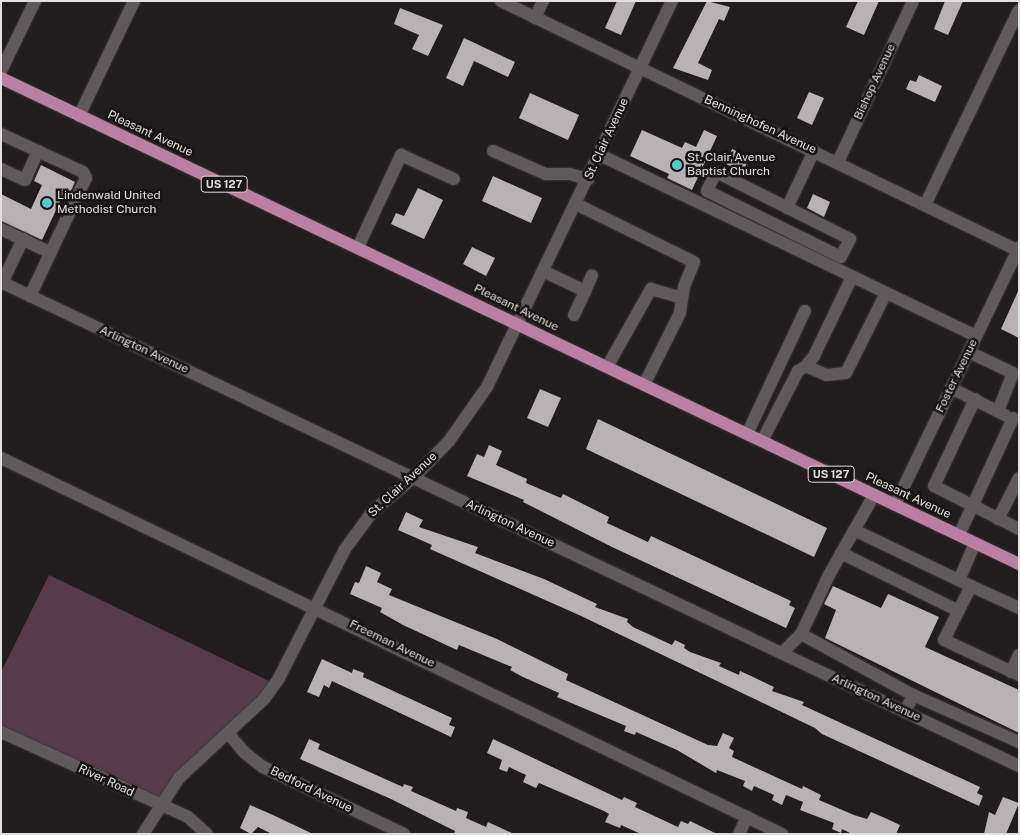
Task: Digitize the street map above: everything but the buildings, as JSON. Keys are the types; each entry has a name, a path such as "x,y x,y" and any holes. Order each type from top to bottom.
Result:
{"main road":[{"name":"Pleasant Avenue","path":"1,78 1019,564"}],"street":[{"path":"1,71 35,1"},
{"name":"Benninghofen Avenue","path":"500,1 1018,250"},
{"path":"535,18 544,1"},
{"name":"St. Clair Avenue","path":"142,834 179,778 264,699 279,678 345,549 373,511 413,478 469,415 496,370 672,1"},
{"name":"Bishop Avenue","path":"838,162 913,1"},
{"path":"79,116 132,2"},
{"path":"925,205 1019,10"},
{"path":"1,134 83,172 86,178 30,296"},
{"path":"1,169 25,180 38,151"},
{"path":"493,151 546,174 570,174 588,179"},
{"path":"787,208 814,151"},
{"path":"358,247 401,155 454,179"},
{"path":"600,155 976,336"},
{"path":"700,203 716,172 850,239 841,257 707,191"},
{"path":"576,204 694,262 682,298 680,313 644,385"},
{"path":"1,229 51,253"},
{"path":"2,283 23,239"},
{"name":"Foster Avenue","path":"895,505 976,336 1013,271 1018,250"},
{"path":"543,271 585,291"},
{"path":"574,314 592,275"},
{"path":"762,441 792,378 814,356 852,277"},
{"name":"Arlington Avenue","path":"2,283 1019,766"},
{"path":"607,367 651,289 682,298"},
{"path":"806,366 826,375 846,373 886,293"},
{"path":"747,434 805,311"},
{"path":"969,352 1013,373 998,411"},
{"path":"951,388 1016,420 959,535"},
{"path":"974,400 934,486 972,507 1019,529"},
{"name":"Freeman Avenue","path":"1,458 316,607 782,834"},
{"path":"998,520 1019,478"},
{"path":"782,653 800,634 841,553 874,495"},
{"path":"854,530 1019,608"},
{"path":"959,580 975,543"},
{"path":"841,553 959,610"},
{"path":"971,586 944,640 1015,673 1019,656"},
{"path":"800,634 913,695 1019,742"},
{"path":"905,712 913,695"},
{"name":"River Road","path":"1,732 188,817 207,834"},
{"name":"Bedford Avenue","path":"228,733 245,753 263,767 404,834"},
{"path":"739,834 746,817"}],"shaded area":[{"path":"49,575 275,684 161,805 1,732 1,672"}],"place":[{"name":"St. Clair Avenue Baptist Church","path":"677,165"},
{"name":"Lindenwald United Methodist Church","path":"47,203"}]}
